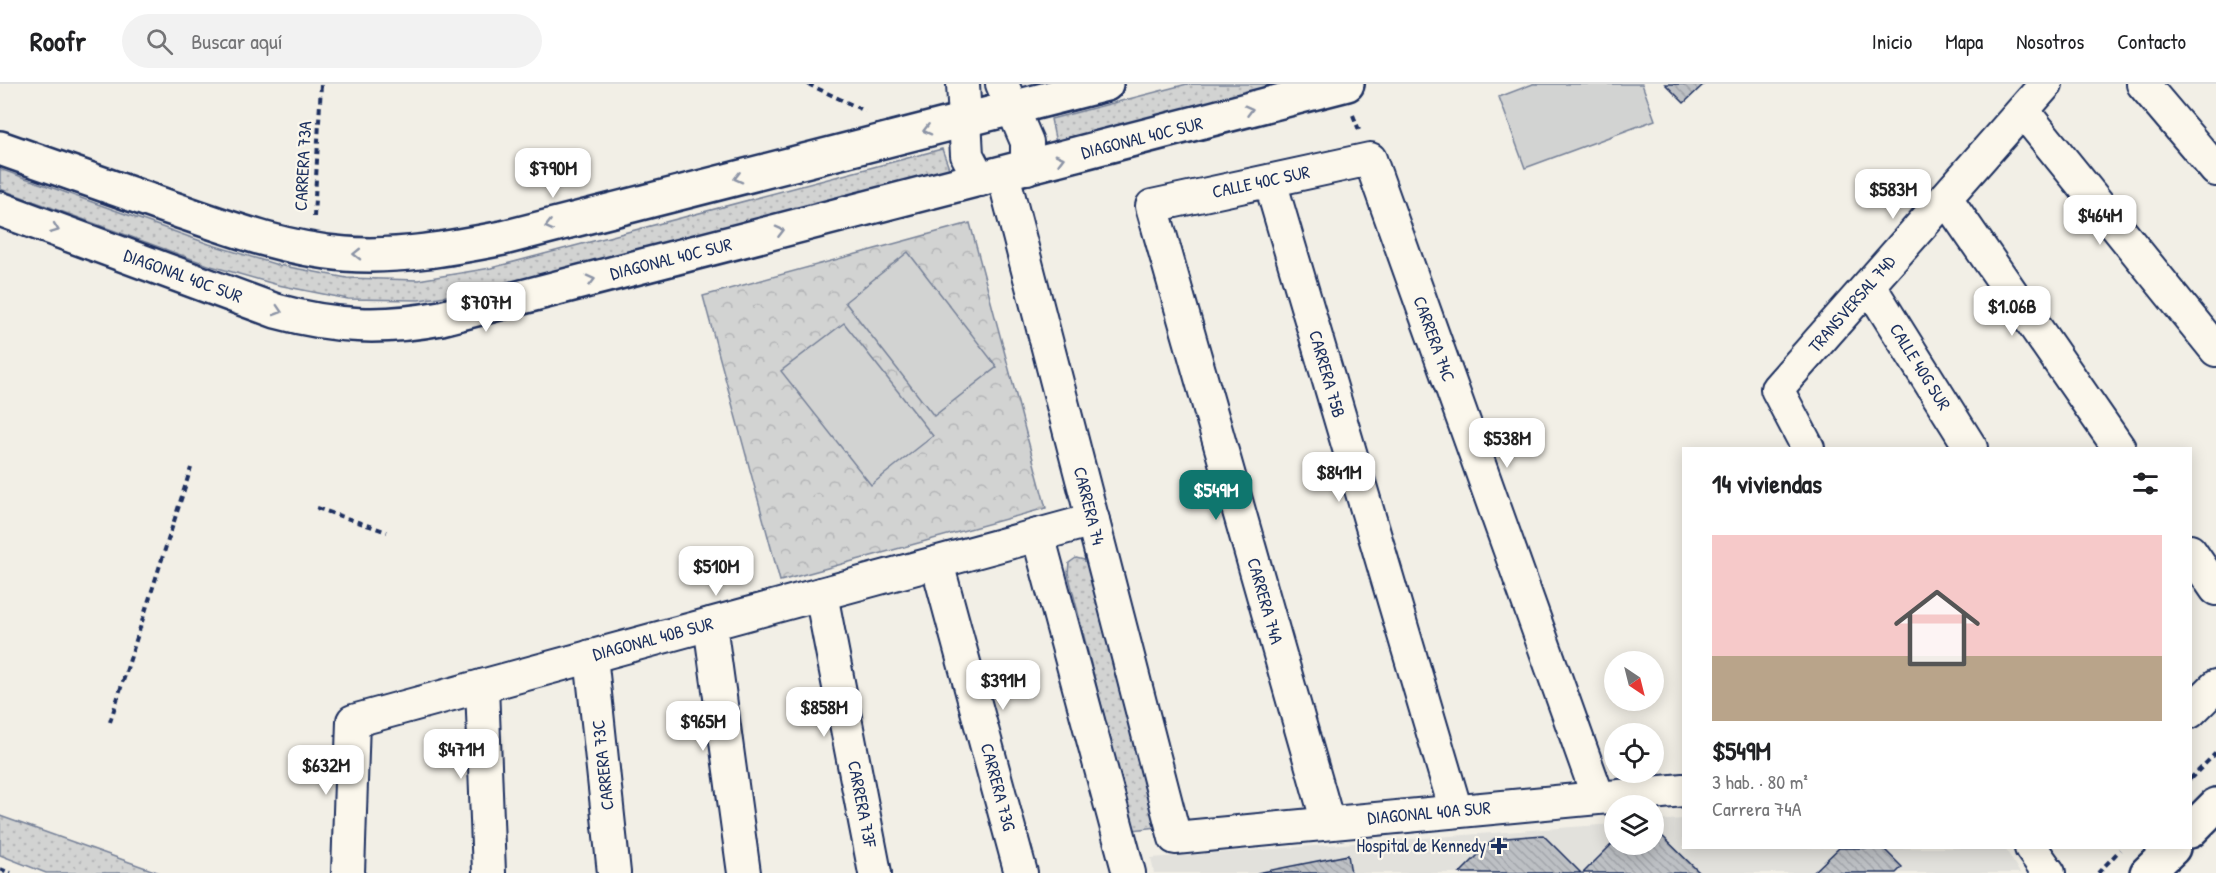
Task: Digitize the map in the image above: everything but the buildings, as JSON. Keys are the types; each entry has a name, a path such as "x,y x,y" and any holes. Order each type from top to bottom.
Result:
{"street":[{"name":"CARRERA 74","path":"963,84 967,155 1003,174 1175,838"},
{"path":"0,148 253,237 313,250 347,254 445,249 503,238 964,120 1008,96 1106,84"},
{"name":"TRANSVERSAL 74D","path":"1807,447 1777,389 2046,84"},
{"path":"2143,84 2216,170"},
{"name":"DIAGONAL 40C SUR","path":"0,209 276,310 318,322 405,325 441,318 1344,85"},
{"name":"CARRERA 74","path":"1003,174 1028,142 1008,96"},
{"path":"2023,111 2216,350"},
{"name":"CALLE 40C SUR","path":"1152,206 1370,159"},
{"name":"CARRERA 74C","path":"1370,159 1598,797"},
{"name":"CARRERA 75B","path":"1270,181 1456,811"},
{"path":"1946,198 2118,447"},
{"name":"CARRERA 74A","path":"1152,206 1328,823"},
{"name":"CALLE 40G SUR","path":"1869,285 1970,447"},
{"name":"DIAGONAL 40B SUR","path":"348,873 353,721 1093,520"},
{"path":"1038,535 1129,873"},
{"path":"2192,554 2216,588"},
{"name":"CARRERA 73G","path":"937,563 1021,873"},
{"name":"CARRERA 73F","path":"821,594 875,873"},
{"path":"710,624 744,873"},
{"name":"CARRERA 73C","path":"591,656 614,873"},
{"path":"482,686 489,873"},
{"path":"2192,710 2216,686"},
{"name":"DIAGONAL 40A SUR","path":"1175,838 1682,790"},
{"path":"2192,829 2216,805"},
{"path":"2032,849 2049,873"},
{"path":"2147,873 2172,849"}],"path":[{"name":"CARRERA 73A","path":"313,250 321,84"},
{"path":"808,84 866,111 879,142"},
{"path":"1344,85 1370,159"},
{"path":"110,722 191,468"},
{"path":"317,508 387,532"},
{"path":"2192,777 2216,753"},
{"path":"2098,873 2122,849"},
{"path":"0,869 11,873"}],"shaded area":[{"name":"Hospital de Kennedy","path":"1682,819 1682,849 2006,849 2020,873 1154,873 1151,858 1604,825 1604,855 1664,855 1664,820"}],"green space":[{"path":"1187,84 1280,84 1056,143 1051,119"},
{"path":"1533,84 1642,84 1655,120 1525,168 1499,97"},
{"path":"942,149 950,171 494,289 419,300 348,299 278,285 211,266 0,189 0,169 209,244 278,265 347,278 418,280 491,268"},
{"path":"970,223 1046,508 780,581 703,296"},
{"path":"908,252 997,367 934,416 845,302"},
{"path":"844,323 933,436 871,485 781,371"},
{"path":"1076,558 1084,560 1089,566 1157,827 1133,830 1068,573 1069,563"},
{"path":"0,816 160,873 46,873 0,855"}],"place":[{"name":"Hospital de Kennedy","path":"1499,846"}]}
